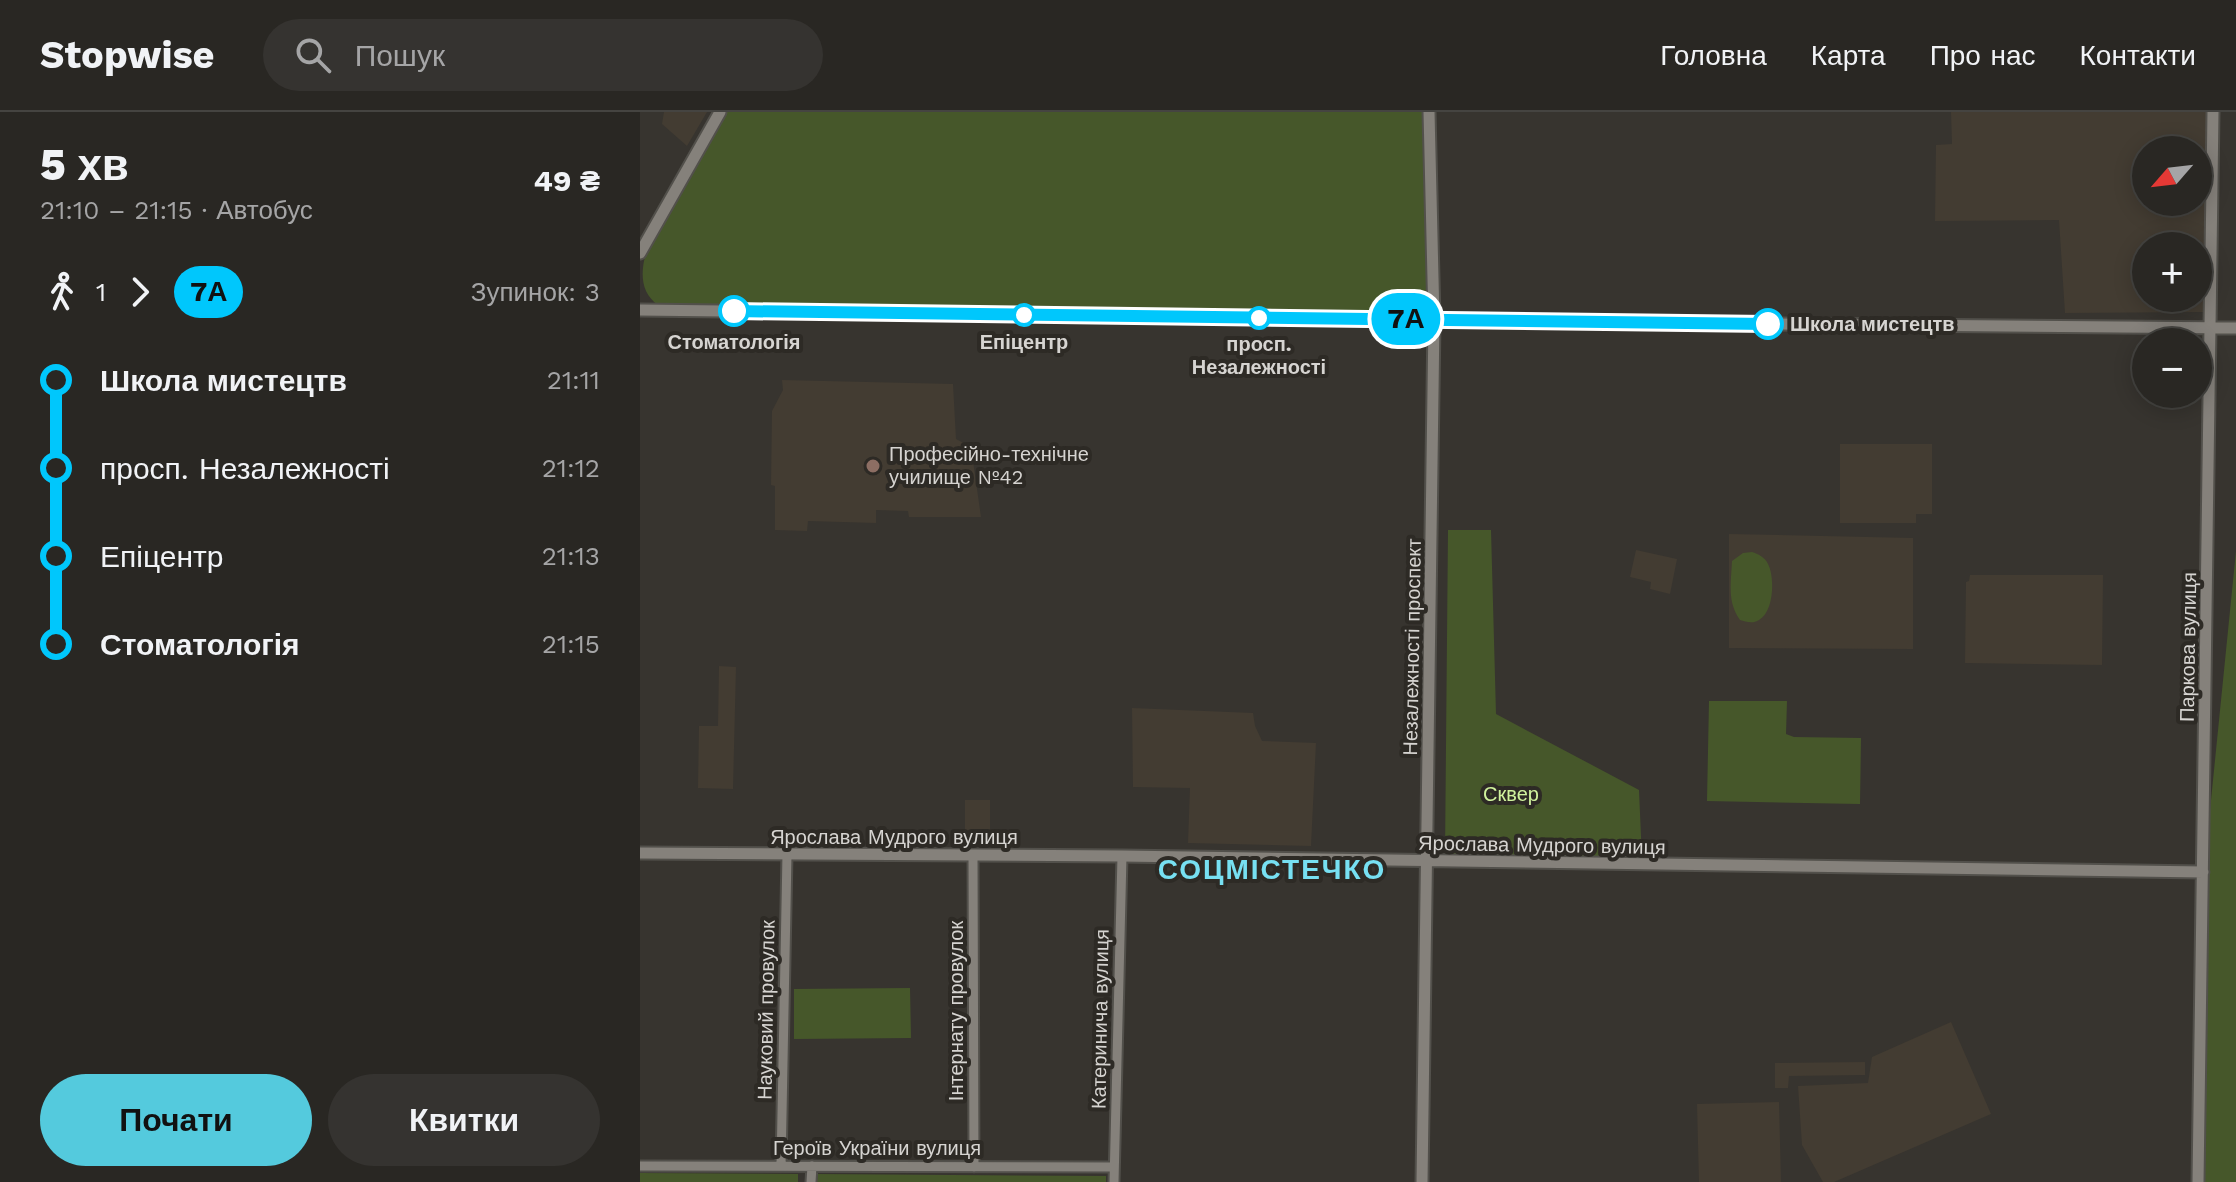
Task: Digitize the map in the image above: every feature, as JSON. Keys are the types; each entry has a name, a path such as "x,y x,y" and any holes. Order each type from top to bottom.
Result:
{"street":[{"path":"640,253 720,112"},
{"name":"Незалежності проспект","path":"1422,1182 1434,320 1429,112"},
{"name":"Паркова вулиця","path":"2210,328 2213,112"},
{"path":"640,310 2132,328"},
{"path":"2212,329 2236,328"},
{"name":"Паркова вулиця","path":"2198,1182 2209,408"},
{"name":"Ярослава Мудрого вулиця","path":"640,853 1122,856 2203,872"},
{"name":"Науковий провулок","path":"781,1166 787,854"},
{"name":"Інтернату провулок","path":"973,855 974,1167"},
{"name":"Катеринича вулиця","path":"1114,1182 1122,856"},
{"name":"Героїв України вулиця","path":"640,1166 1114,1167"},
{"path":"811,1182 812,1166"}],"shaded area":[{"path":"664,112 707,112 687,146 662,124"},
{"path":"1951,112 2206,112 2206,136 2132,136 2132,216 2207,216 2207,232 2132,232 2132,312 2207,312 2065,313 2059,220 1935,221 1936,145 1952,144"},
{"name":"Професійно-технічне училище №42","path":"782,380 953,384 956,439 971,447 981,517 909,517 908,511 876,510 876,523 808,521 807,531 775,530 775,486 771,485 772,411 783,390"},
{"path":"1840,444 1932,444 1932,514 1916,514 1916,523 1840,523"},
{"path":"1729,534 1913,538 1913,649 1729,648"},
{"path":"1636,550 1677,559 1670,594 1650,589 1651,582 1630,577"},
{"path":"1970,575 2103,575 2102,665 1965,663 1966,582"},
{"path":"719,666 736,667 733,789 698,788 699,726 718,726"},
{"path":"1132,708 1253,713 1262,741 1316,743 1311,846 1188,843 1190,788 1133,787"},
{"path":"965,800 990,800 990,831 965,831"},
{"path":"1951,1022 1991,1114 1834,1182 1823,1182 1802,1145 1798,1086 1868,1083 1872,1057"},
{"path":"1865,1062 1865,1075 1789,1076 1788,1088 1775,1088 1775,1063"},
{"path":"1779,1102 1781,1182 1699,1182 1697,1104"}],"green space":[{"path":"727,112 1424,112 1428,305 1409,312 658,305 648,294 643,281 647,249"},
{"name":"Сквер","path":"1448,530 1491,530 1496,714 1639,790 1642,860 1445,855"},
{"path":"2236,551 2236,1182 2205,1182 2206,850"},
{"path":"1752,552 1767,562 1772,585 1768,610 1757,621 1750,622 1740,620 1736,613 1731,599 1731,585 1732,561 1743,553"},
{"path":"1709,701 1787,701 1786,734 1794,737 1861,738 1860,804 1707,801"},
{"path":"910,988 911,1038 794,1039 794,989"},
{"path":"640,1173 798,1174 798,1182 640,1182"},
{"path":"818,1174 1106,1176 1106,1182 817,1182"}],"bus line":[{"name":"7А","path":"734,311 1768,324"}],"place":[{"name":"Стоматологія","path":"734,311"},
{"name":"Епіцентр","path":"1024,315"},
{"name":"просп. Незалежності","path":"1259,318"},
{"name":"Школа мистецтв","path":"1768,324"},
{"name":"Професійно-технічне училище №42","path":"873,466"}],"district":[{"name":"СОЦМІСТЕЧКО","path":"1272,869"}]}
